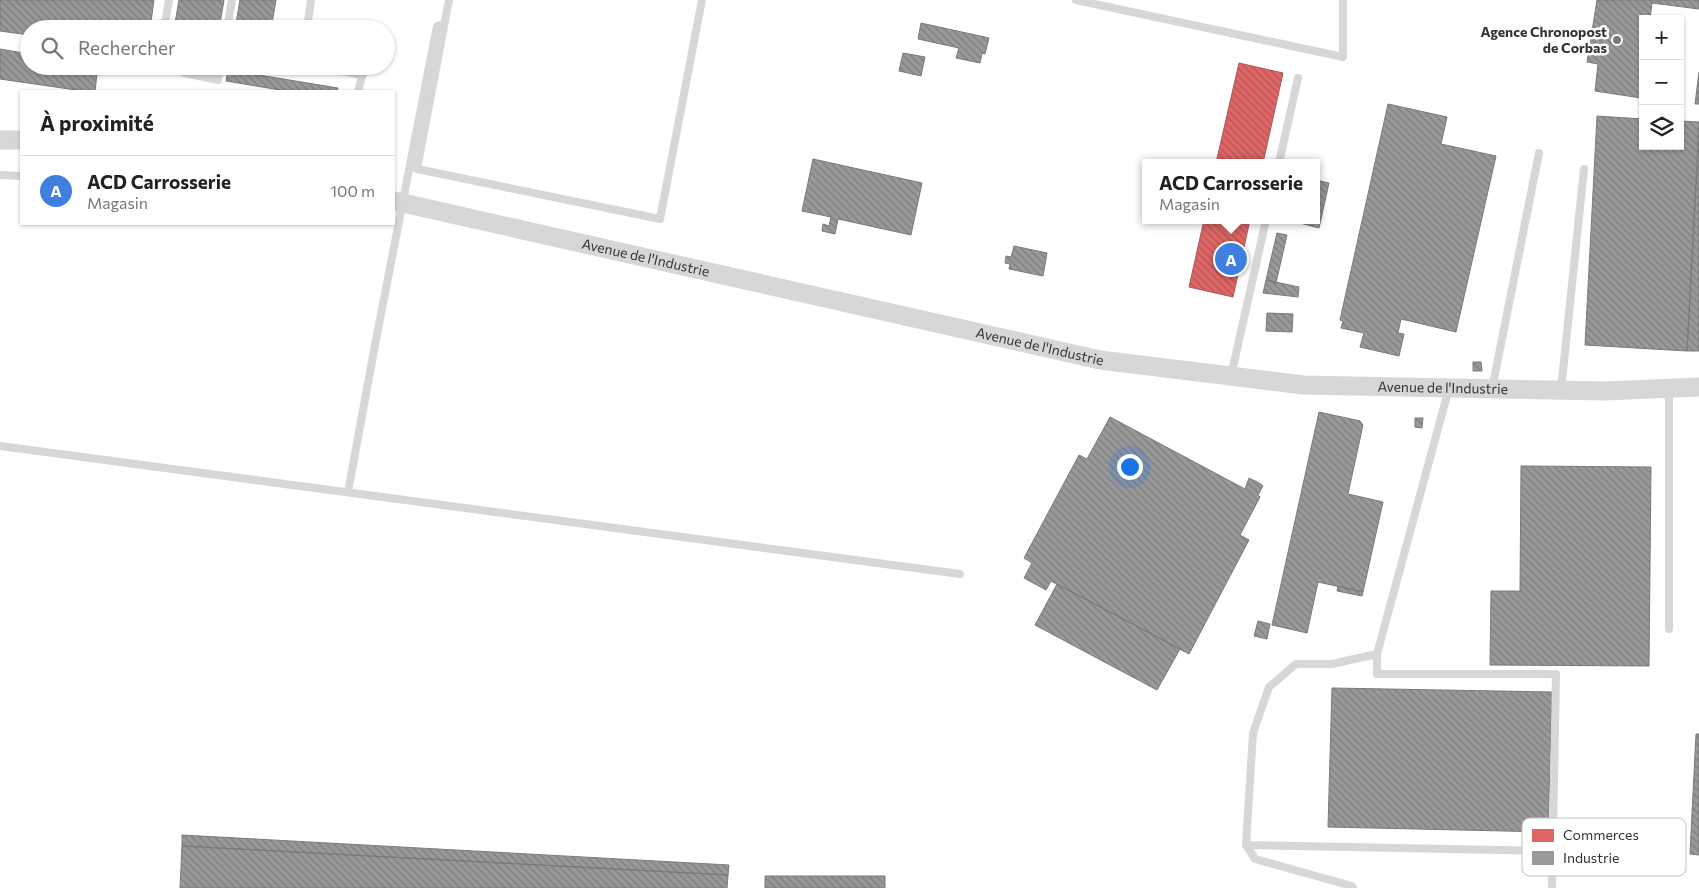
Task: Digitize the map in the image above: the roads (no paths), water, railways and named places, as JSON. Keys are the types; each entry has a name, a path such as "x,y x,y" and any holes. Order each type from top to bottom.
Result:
{"street":[{"path":"0,140 20,140"},
{"name":"Avenue de l'Industrie","path":"395,201 1100,360 1303,385 1605,391 1699,387"}],"lane":[{"path":"166,20 169,0"},
{"path":"229,20 232,0"},
{"path":"308,20 311,0"},
{"path":"449,0 417,168 660,219 702,0"},
{"path":"1076,0 1343,57 1343,0"},
{"path":"348,492 437,26 444,24"},
{"path":"194,75 218,80 219,75"},
{"path":"358,90 362,75"},
{"path":"1280,159 1298,78"},
{"path":"1492,389 1539,153"},
{"path":"1561,390 1584,169"},
{"path":"0,175 20,176"},
{"path":"1230,376 1265,224"},
{"path":"1449,388 1377,654 1377,674 1556,674 1553,818"},
{"path":"1669,388 1669,629"},
{"path":"0,446 960,574"},
{"path":"1353,888 1352,886 1256,859 1246,845 1254,734 1269,687 1296,664 1332,664 1377,654"},
{"path":"1246,845 1522,850"}],"place":[{"name":"Agence Chronopost de Corbas","path":"1617,40"},
{"name":"ACD Carrosserie","path":"1231,259"}]}
